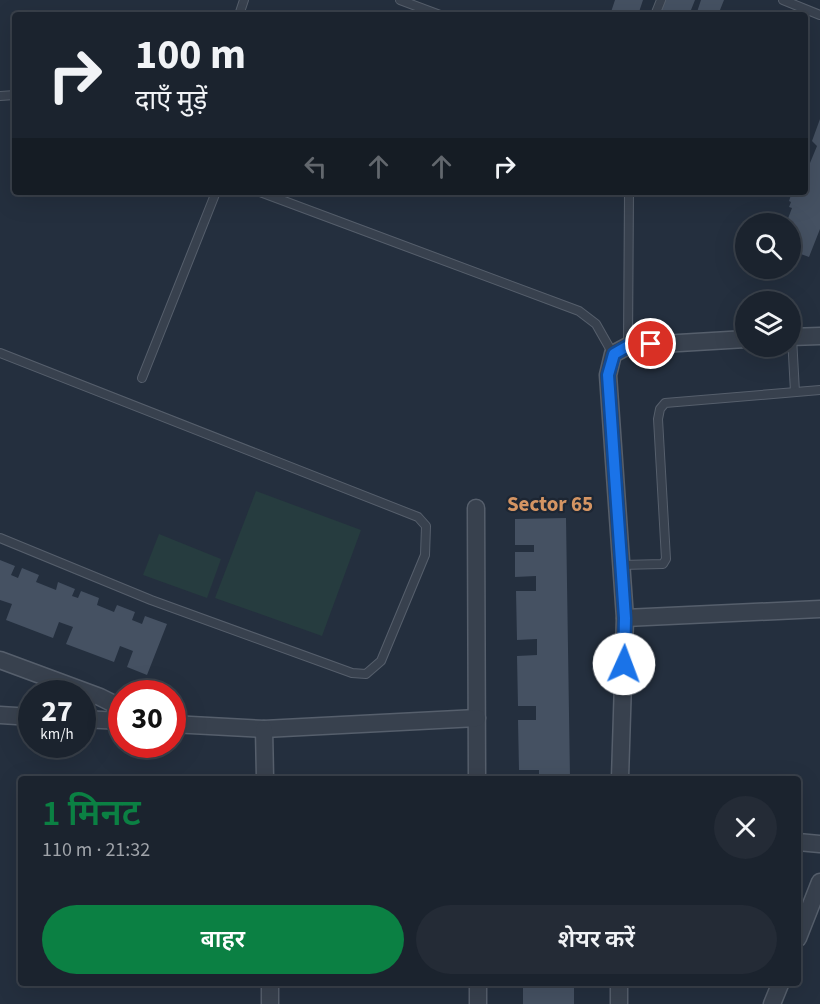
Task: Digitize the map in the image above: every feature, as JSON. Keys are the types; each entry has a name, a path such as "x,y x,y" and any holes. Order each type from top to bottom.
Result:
{"street":[{"path":"801,337 820,336"},
{"path":"620,776 625,618 608,375 621,350 735,340"},
{"path":"476,508 477,776"},
{"path":"625,618 820,609"},
{"path":"0,660 108,701"},
{"path":"0,716 18,717"},
{"path":"186,725 264,729 477,718"},
{"path":"264,729 265,776"},
{"path":"801,842 820,844"},
{"path":"801,930 820,882"},
{"path":"270,986 270,1004"},
{"path":"478,986 478,1004"},
{"path":"619,986 619,1004"},
{"path":"772,1004 779,986"}],"lane":[{"path":"400,0 432,12"},
{"path":"783,0 820,15"},
{"path":"142,378 215,195"},
{"path":"268,195 579,311 596,324 621,350"},
{"path":"621,350 629,195"},
{"path":"0,353 418,517 426,526 425,555 381,661 366,674 352,673 151,600 0,538"},
{"path":"792,357 795,392"},
{"path":"621,565 663,564 666,559 658,419 664,403 820,390"}],"green space":[{"path":"256,491 361,530 322,636 215,598"},
{"path":"159,534 221,559 207,598 143,575"}],"building":[{"path":"615,0 643,0 639,12 611,12"},
{"path":"663,0 695,0 690,12 659,12"},
{"path":"701,0 724,0 719,12 697,12"},
{"path":"820,119 820,229 809,257 801,254 801,213 790,213 792,208 789,207 791,202 789,201 791,195 808,195 808,164 817,146 812,141"},
{"path":"566,518 570,776 539,776 539,770 519,770 518,720 536,720 536,706 518,706 517,656 537,655 537,639 517,640 516,591 536,591 536,576 515,577 515,552 534,552 534,545 515,545 515,519"},
{"path":"0,560 15,566 11,575 18,578 22,568 39,575 36,582 56,590 58,582 75,589 72,596 78,598 81,591 99,598 97,605 114,612 117,605 135,612 132,620 142,624 145,616 167,624 147,675 127,667 133,651 120,646 114,662 66,644 73,627 59,622 53,638 6,620 12,604 0,600"},
{"path":"523,986 574,986 574,1004 523,1004"}],"district":[{"name":"Sector 65","path":"550,504"}],"route":[{"path":"624,664 625,618 608,375 614,354 628,346 651,344"}]}
